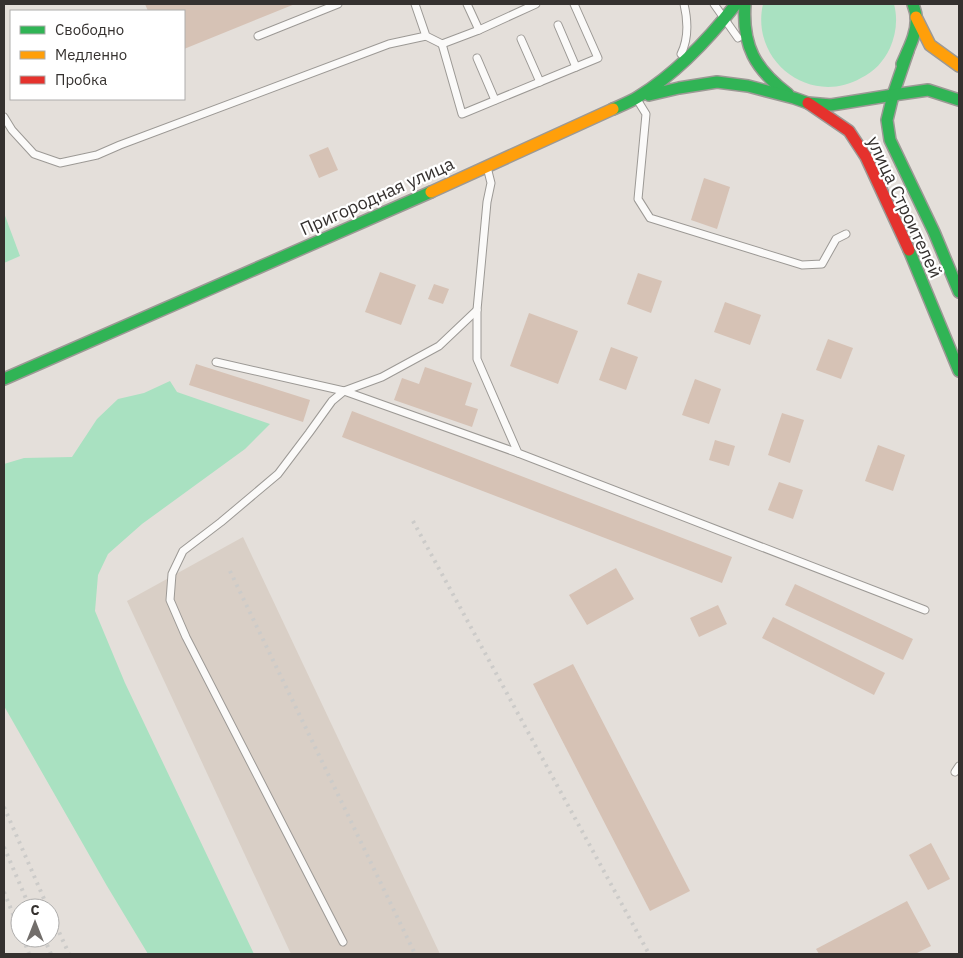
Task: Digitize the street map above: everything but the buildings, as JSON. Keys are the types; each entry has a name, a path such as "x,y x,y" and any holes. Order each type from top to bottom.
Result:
{"main road":[{"name":"Пригородная улица","path":"4,380 487,167 637,98 672,73 692,55 736,4"},
{"path":"745,4 745,32 751,54 761,70 776,86 794,98"},
{"path":"913,4 916,17 930,45 959,66"},
{"path":"858,101 888,84 908,51 916,17"},
{"name":"улица Строителей","path":"908,51 893,95 887,120 890,140 934,232 959,292"},
{"path":"637,98 679,88 717,82 748,86 808,103 831,105 928,90 959,100"},
{"name":"улица Строителей","path":"808,103 848,131 866,157 906,244 959,371"}],"lane":[{"path":"258,36 338,4"},
{"path":"415,4 426,36"},
{"path":"467,4 478,30"},
{"path":"442,44 478,30 522,6 536,4"},
{"path":"4,117 12,130 34,154 60,164 97,155 389,44 426,36 442,44 462,114 598,58 574,4"},
{"path":"672,73 688,34 687,15 684,4"},
{"path":"714,4 761,70"},
{"path":"558,25 576,67"},
{"path":"521,39 540,82"},
{"path":"476,58 495,100"},
{"path":"637,98 646,114 638,199 650,218 802,265 822,264 836,240 846,234"},
{"path":"487,167 491,183 487,202 477,310 478,359 518,453"},
{"path":"343,942 186,637 170,600 172,574 183,551 278,474 332,401 344,391 382,377 439,346 477,310"},
{"path":"216,362 344,391 518,453 925,610"}],"shaded area":[{"path":"243,537 440,954 291,954 127,601"}],"green space":[{"path":"763,4 894,4 896,26 894,37 882,62 870,73 842,85 822,87 804,82 788,73 775,60 766,44 761,25"},
{"path":"4,213 20,256 4,263"},
{"path":"170,381 177,392 270,424 245,449 142,524 108,554 98,575 95,611 125,683 254,954 148,954 4,706 4,464 24,458 72,457 97,419 118,399 144,393"}],"railway":[{"path":"413,521 649,954"},
{"path":"230,571 415,954"},
{"path":"4,807 44,898"},
{"path":"4,847 26,898"},
{"path":"4,892 10,907"},
{"path":"60,934 69,954"},
{"path":"27,948 29,954"},
{"path":"48,948 51,954"}],"traffic: fast":[{"path":"613,109 638,97 679,67 703,43 736,4"},
{"path":"745,4 746,32 753,55 767,75 788,94"},
{"path":"902,64 916,28 916,14 913,4"},
{"path":"908,51 893,95 887,120 890,140 934,232 959,292"},
{"path":"649,95 717,82 748,86 808,103 831,105 893,95"},
{"path":"893,95 928,90 959,100"},
{"path":"4,379 431,192"},
{"path":"909,250 959,371"}],"traffic: slow":[{"path":"916,17 930,45 959,66"},
{"path":"431,192 613,109"}],"traffic: jam":[{"path":"808,103 849,131 866,157 909,250"}]}
